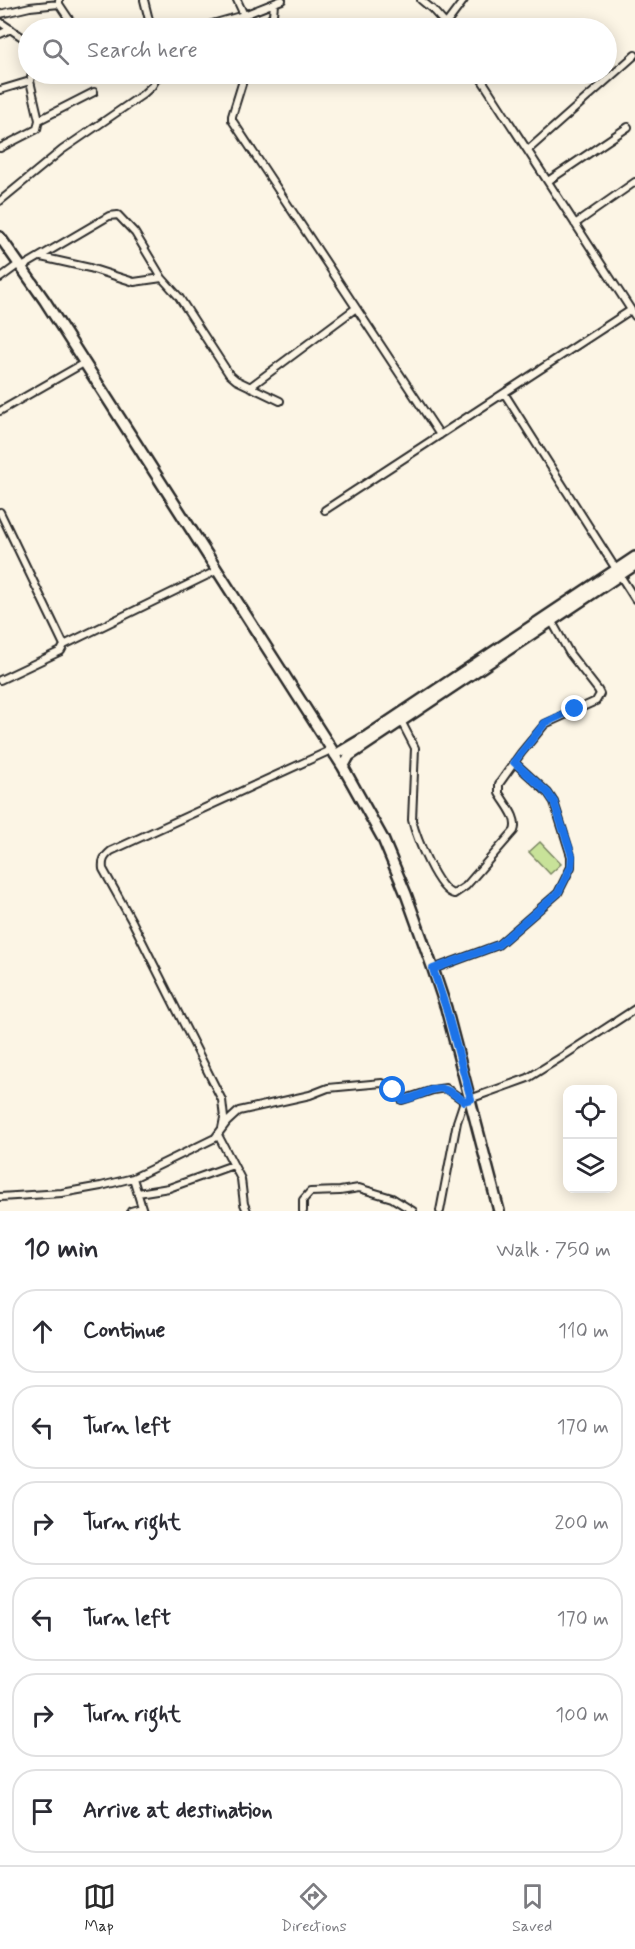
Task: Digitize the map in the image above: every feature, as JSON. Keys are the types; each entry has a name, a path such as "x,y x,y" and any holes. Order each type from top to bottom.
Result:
{"street":[{"path":"144,0 148,18"},
{"path":"237,0 244,15"},
{"path":"233,18 282,0"},
{"path":"421,0 440,18"},
{"path":"452,18 464,0"},
{"path":"0,14 59,2 69,18"},
{"path":"271,18 274,4"},
{"path":"0,22 18,34"},
{"path":"0,34 10,29"},
{"path":"617,71 635,55"},
{"path":"0,90 20,84"},
{"path":"0,148 37,129 39,120 31,84"},
{"path":"0,201 62,150 142,95 153,84"},
{"path":"243,84 232,120 440,435"},
{"path":"324,510 504,393 633,313 485,84"},
{"path":"528,150 602,84"},
{"path":"39,120 94,92"},
{"path":"548,181 628,127"},
{"path":"575,224 635,182"},
{"path":"0,278 41,257 109,216 118,215 135,232 162,278 179,297 230,374 250,387 280,401"},
{"path":"0,237 84,363 343,767 371,816 406,894 446,1008 468,1100 500,1211"},
{"path":"41,257 90,268 134,282 162,278"},
{"path":"250,387 356,308"},
{"path":"0,411 84,363"},
{"path":"504,393 635,599"},
{"path":"0,512 64,645"},
{"path":"343,767 349,756 551,620 618,572 635,557"},
{"path":"248,1211 244,1204 241,1179 220,1132 224,1118 222,1100 103,869 102,862 105,856 111,851 367,736 618,572 635,565"},
{"path":"0,680 61,651 64,645 216,571"},
{"path":"401,722 415,748 412,820 415,830 430,866 445,890 449,893 459,892 516,827 498,789 514,762 545,723 596,701 600,694 570,654 551,620"},
{"path":"433,969 498,945 558,893 571,867 572,856 554,802 548,793 514,762"},
{"path":"0,1197 62,1193 133,1178 196,1148 220,1132 239,1111 335,1087 382,1083 388,1085 402,1100 446,1088 468,1100 528,1078 635,1009"},
{"path":"441,1211 458,1122 468,1100"},
{"path":"138,1193 169,1188 233,1165"},
{"path":"131,1211 143,1210 133,1178"},
{"path":"303,1211 303,1200 310,1192 359,1188 392,1198 413,1211"}],"green space":[{"path":"540,842 561,864 550,874 529,852"}],"route":[{"path":"393,1090 402,1100 441,1088 451,1090 464,1101 471,1099 433,969 498,945 558,893 571,867 572,856 554,802 548,793 514,762 545,723 575,709"}]}
